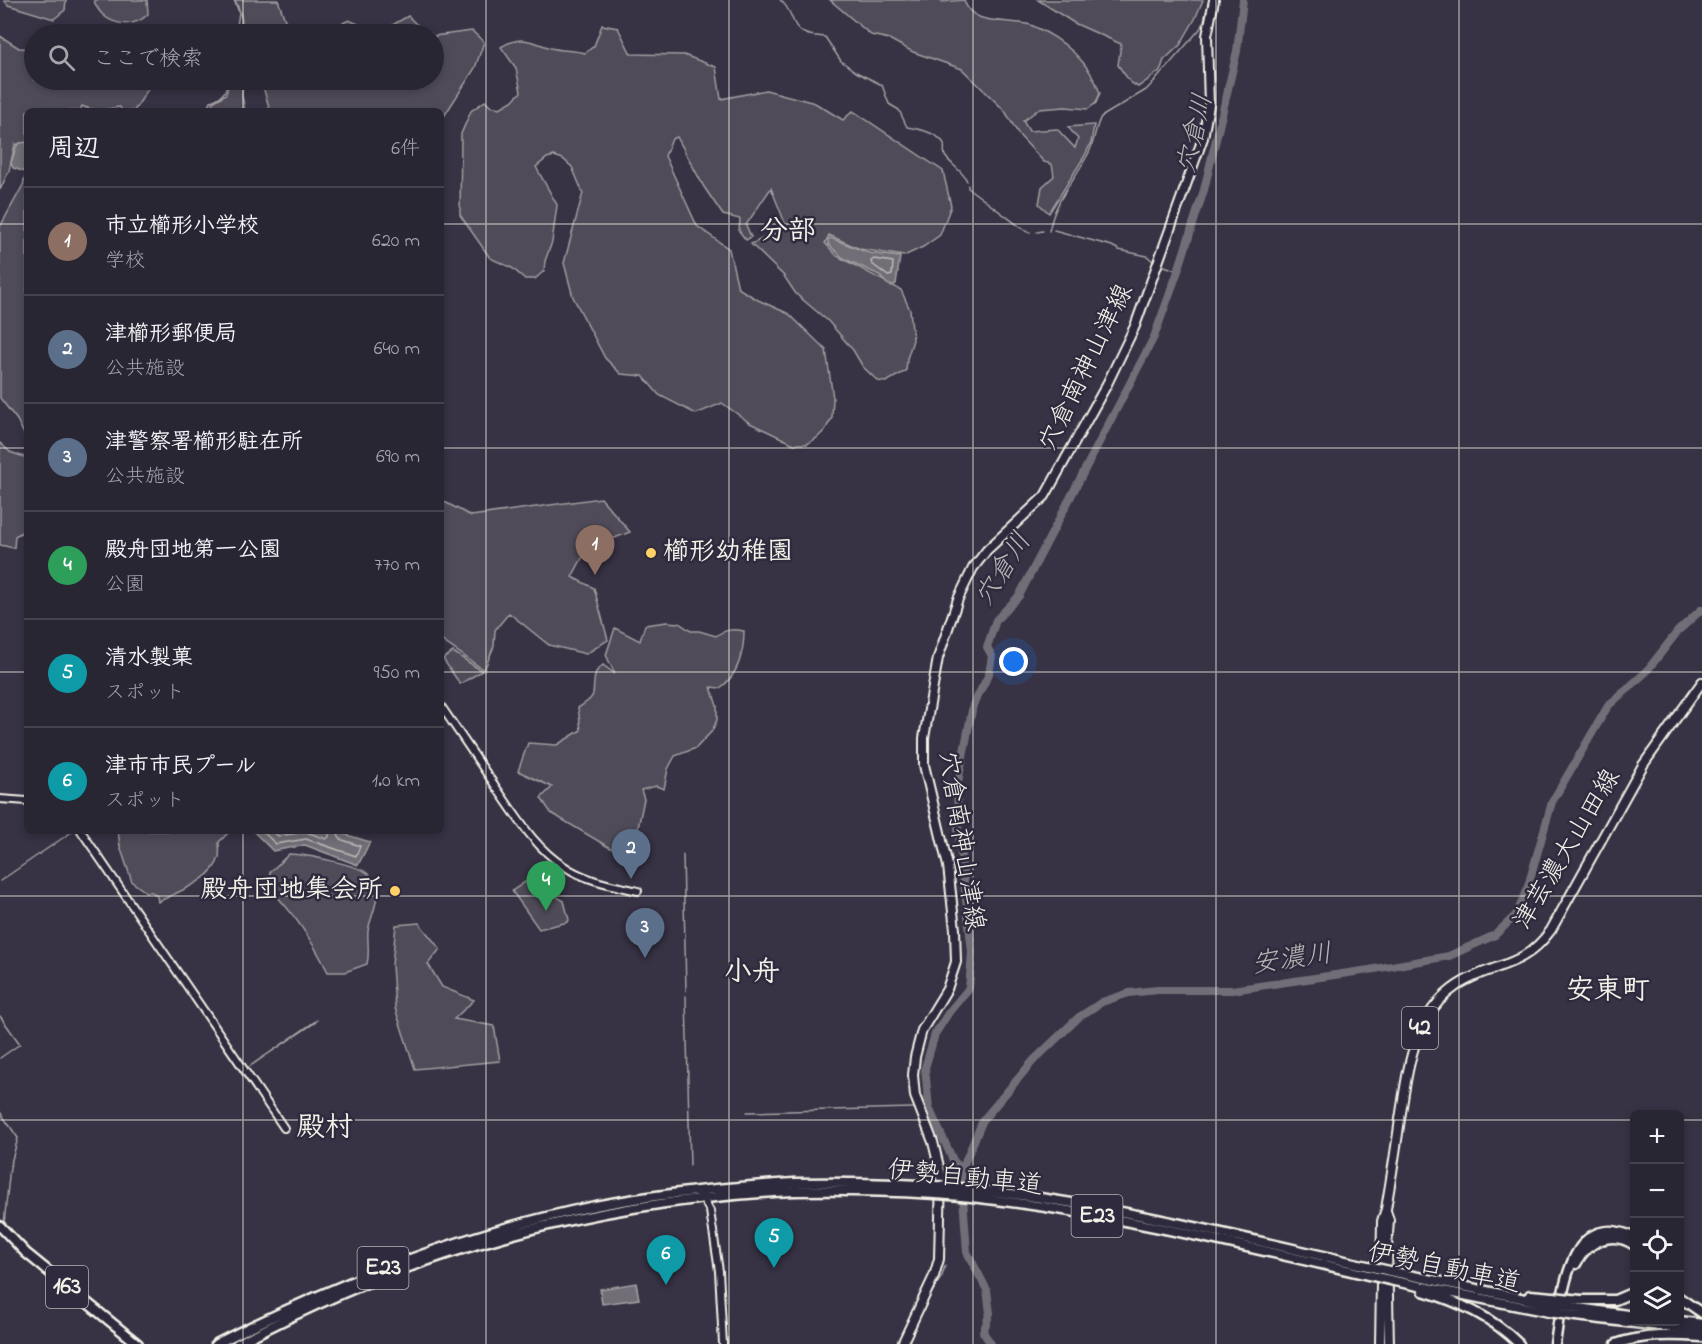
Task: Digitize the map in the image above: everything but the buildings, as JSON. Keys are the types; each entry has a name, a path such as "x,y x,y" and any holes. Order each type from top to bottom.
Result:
{"highway":[{"name":"伊勢自動車道","path":"216,1344 324,1293 394,1264 485,1233 672,1193 794,1187 903,1185 1018,1195 1152,1219 1394,1279 1470,1288 1551,1304"},
{"name":"伊勢自動車道","path":"794,1187 903,1192 1017,1203 1153,1227 1394,1279 1630,1315"},
{"name":"伊勢自動車道","path":"237,1344 327,1300 406,1267 559,1218"},
{"name":"163","path":"0,1226 26,1253 138,1344"},
{"path":"1555,1344 1567,1273 1577,1251 1586,1241 1606,1232 1630,1236"},
{"path":"1561,1344 1574,1271 1585,1250 1596,1242 1611,1238 1630,1243"},
{"path":"1394,1279 1449,1299 1473,1311 1505,1331 1519,1344"},
{"path":"1551,1304 1578,1308 1630,1294"},
{"path":"1684,1301 1702,1313"},
{"name":"伊勢自動車道","path":"1578,1308 1702,1331"},
{"path":"1684,1322 1702,1324"},
{"path":"1616,1344 1635,1338 1653,1336 1702,1337"}],"main road":[{"name":"穴倉南神山津線","path":"902,1344 934,1276 940,1249 941,1175 933,1142 915,1096 913,1075 915,1057 922,1029 947,989 956,962 948,866 924,765 924,738 938,658 954,609 973,568 987,550 1045,496 1107,384 1135,326 1203,138 1209,105 1208,26 1214,0"},
{"name":"津芸濃大山田線","path":"1380,1344 1381,1229 1408,1064 1414,1042 1426,1019 1442,999 1459,984 1479,974 1513,963 1540,944 1551,930 1643,765 1702,682"},
{"name":"津芸濃大山田線","path":"1386,1209 1389,1220 1387,1248 1389,1344"}],"street":[{"path":"444,710 525,828 544,851 556,862 577,874 638,891"},
{"path":"0,799 24,801"},
{"path":"83,834 284,1128"},
{"path":"705,1202 710,1211 719,1271 723,1344"}],"shaded area":[{"path":"4,0 66,0 65,10 54,19 8,5"},
{"path":"94,0 147,0 148,14 133,23 117,22 103,14 97,8"},
{"path":"235,0 278,0 288,24 242,24"},
{"path":"830,0 939,0 941,2 964,0 968,9 975,15 984,19 1033,26 1055,38 1074,53 1090,71 1100,93 1096,103 1088,109 1065,107 1039,109 1023,121 1029,131 1057,129 1075,148 1078,139 1068,127 1094,125 1091,143 1084,157 1049,213 1039,204 1042,187 1054,176 1052,164 1044,162 1019,135 1005,111 962,69 913,52 889,39 871,35"},
{"path":"1038,0 1203,0 1180,45 1164,60 1160,71 1138,87 1130,82 1118,65 1121,44 1074,23"},
{"path":"408,16 416,24 394,24"},
{"path":"349,20 358,24 341,24"},
{"path":"602,25 618,28 631,54 684,55 716,67 721,99 766,90 815,103 843,120 853,111 943,171 951,206 940,235 923,247 904,256 860,249 829,235 825,243 837,256 901,290 910,310 913,340 906,371 886,382 878,381 863,367 853,350 828,321 796,294 784,276 751,244 787,228 771,188 746,225 751,237 746,240 739,231 740,219 723,215 704,187 677,137 672,139 665,156 697,226 729,249 738,288 789,314 826,350 833,398 832,418 825,430 807,444 794,444 750,423 722,403 696,414 659,395 643,376 621,374 605,358 573,297 564,263 583,193 572,167 563,159 554,156 547,158 536,167 557,205 552,242 544,271 535,279 525,279 512,268 490,258 460,215 461,134 471,111 485,101 490,106 500,108 521,92 516,68 501,47 515,41 526,40 555,49 585,53 594,46"},
{"path":"472,31 484,42 475,68 444,116 444,108 269,108 264,90 444,90 444,35"},
{"path":"0,36 19,48 24,48 24,90 148,90 136,108 87,108 82,106 81,108 24,108 24,145 15,144 9,171 0,190"},
{"path":"227,90 242,90 244,108 210,108 213,102 226,94"},
{"path":"24,181 24,434 17,420 0,398 0,227"},
{"path":"0,443 10,452 24,457 24,531 15,536 14,548 0,545"},
{"path":"601,498 630,532 587,549 572,577 594,588 608,640 586,654 549,645 509,613 495,630 494,646 484,670 444,642 444,502 471,516"},
{"path":"679,623 691,631 716,636 729,630 744,631 739,663 726,683 720,688 711,687 717,706 717,720 712,731 696,748 675,756 668,769 664,789 656,786 641,790 644,799 638,828 648,844 635,848 610,848 551,813 541,798 552,787 518,771 528,743 557,745 581,730 578,708 592,696 596,672 603,665 615,674 606,655 615,628 640,641 645,625"},
{"path":"453,652 482,671 460,684 444,658"},
{"path":"118,834 227,834 219,842 219,857 216,865 203,879 158,902 157,896 152,892 146,892 132,882"},
{"path":"289,854 354,867 369,874 376,887 377,896 368,931 367,964 345,972 328,972 302,928 270,889 270,872"},
{"path":"531,878 564,901 568,922 539,929 512,891"},
{"path":"419,923 440,949 428,964 442,987 474,1000 454,1019 494,1026 500,1061 415,1069 395,1008 392,965 396,925"}],"water":[{"path":"24,142 24,172 13,168 11,163 16,147"},
{"path":"831,238 869,253 900,257 896,284 891,286 879,275 843,258 828,244 828,239"},
{"path":"256,834 344,834 370,842 358,865 305,845 273,851"},
{"path":"636,1283 639,1299 602,1304 600,1289"}],"waterway":[{"path":"234,0 239,12 237,24"},
{"path":"780,0 788,9 797,28 808,35 825,37 841,61 856,72 882,85 889,104 899,110 907,127 940,139 944,144 945,156 967,181"},
{"path":"1049,231 1060,200 1090,151 1101,117 1146,90 1153,83 1200,29 1209,0"},
{"name":"穴倉川","path":"961,1171 953,1160 929,1108 925,1068 935,1034 949,1012 969,988 972,952 958,829 957,787 973,705 989,674 992,656 987,647 996,620 1019,596 1154,337 1204,190 1237,51 1243,0"},
{"path":"207,108 211,101 218,98 225,90"},
{"path":"968,185 968,188 1030,232"},
{"path":"1054,230 1147,256 1154,262"},
{"path":"1037,232 1043,231"},
{"path":"1162,265 1178,271"},
{"name":"安濃川","path":"991,1344 983,1332 990,1313 987,1290 967,1252 961,1171 983,1120 1033,1061 1079,1017 1102,1002 1129,993 1157,990 1232,990 1369,970 1449,956 1495,935 1516,915 1526,893 1552,802 1608,706 1646,672 1678,631 1702,609"},
{"path":"0,881 69,834"},
{"path":"683,855 686,991"},
{"path":"686,996 690,1166"},
{"path":"0,1016 20,1044 0,1058"},
{"path":"246,1069 317,1020"},
{"path":"247,1068 316,1022"},
{"path":"747,1112 914,1108"},
{"name":"穴倉川","path":"923,1108 929,1108"},
{"path":"0,1112 18,1138 10,1167 4,1224"},
{"path":"926,1302 942,1276 945,1266"}],"place":[{"name":"櫛形幼稚園","path":"651,553"},
{"name":"市立櫛形小学校","path":"595,575"},
{"name":"津櫛形郵便局","path":"631,879"},
{"name":"殿舟団地集会所","path":"395,891"},
{"name":"殿舟団地第一公園","path":"546,911"},
{"name":"津警察署櫛形駐在所","path":"645,958"},
{"name":"清水製菓","path":"774,1268"},
{"name":"津市市民プール","path":"666,1285"}],"district":[{"name":"分部","path":"788,232"},
{"name":"小舟","path":"752,973"},
{"name":"安東町","path":"1608,991"},
{"name":"殿村","path":"325,1128"}]}
